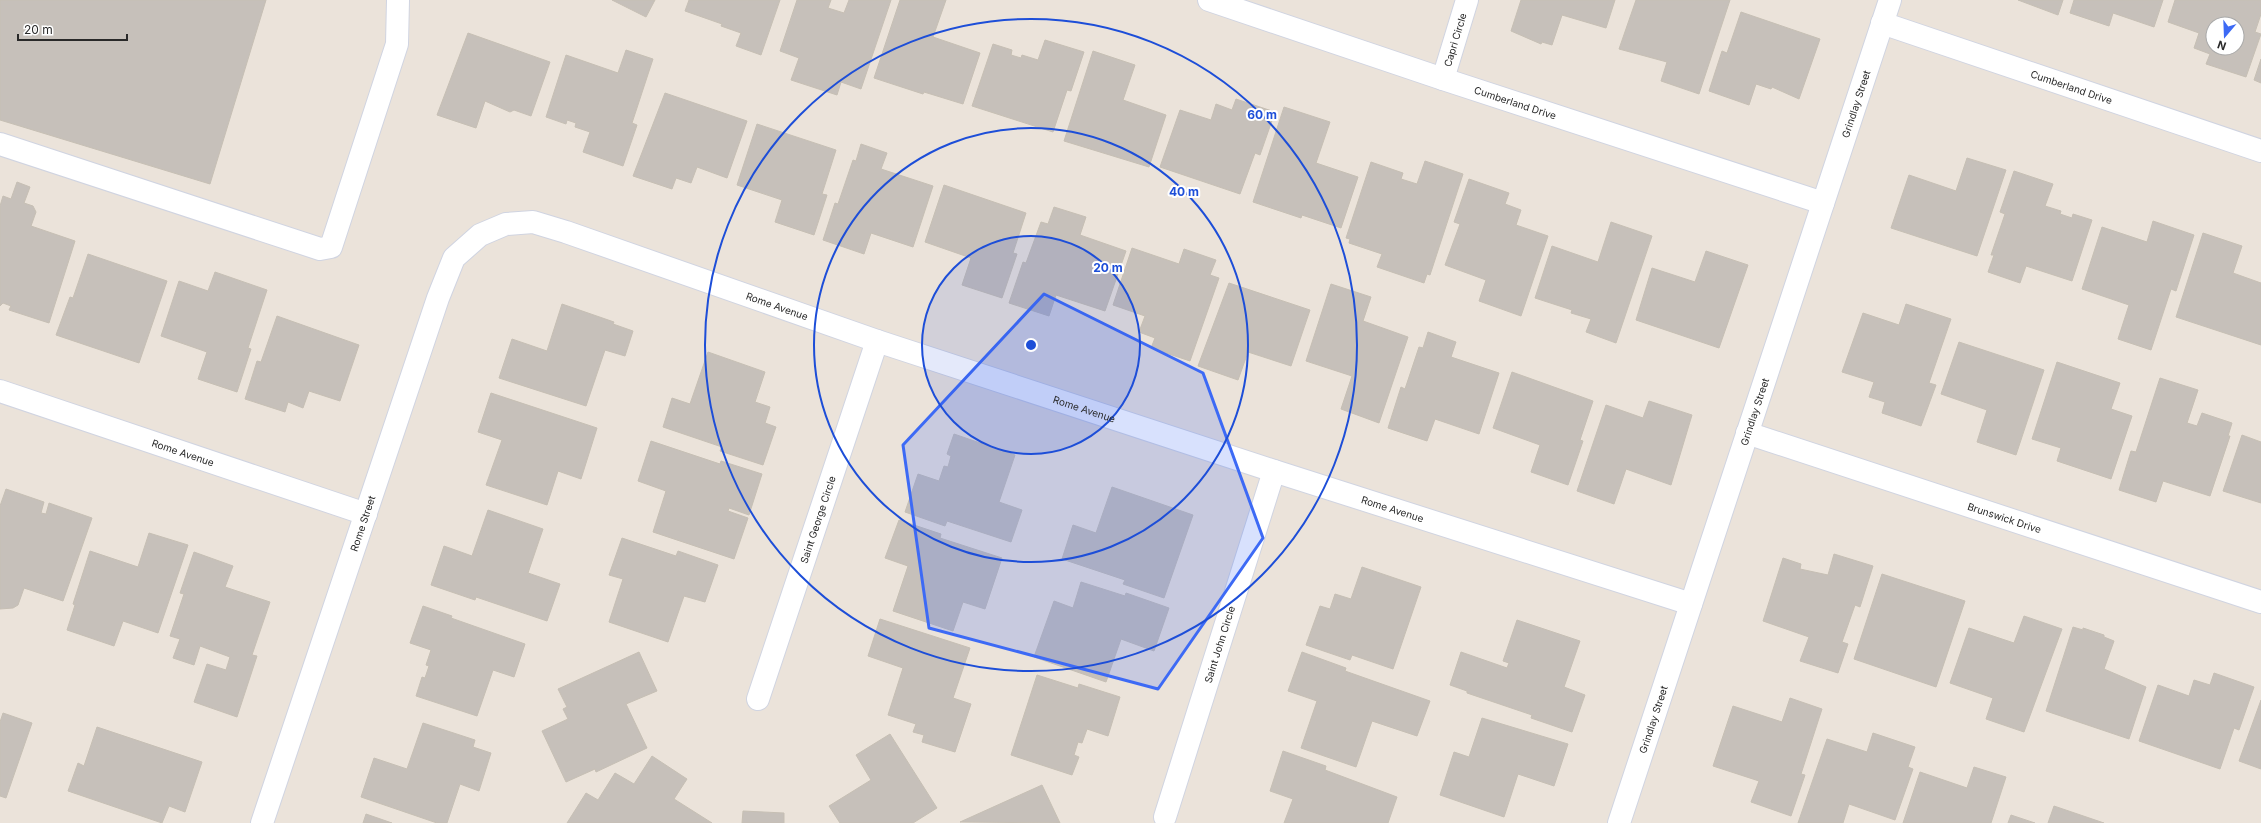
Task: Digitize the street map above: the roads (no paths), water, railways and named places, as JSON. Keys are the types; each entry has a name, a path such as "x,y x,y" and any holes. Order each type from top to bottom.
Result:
{"street":[{"path":"0,144 320,249 331,247 397,44 398,0"},
{"name":"Cumberland Drive","path":"1209,0 1443,79 1823,203"},
{"name":"Capri Circle","path":"1443,79 1467,0"},
{"name":"Grindlay Street","path":"1619,823 1890,0"},
{"name":"Cumberland Drive","path":"1882,23 2261,151"},
{"name":"Rome Avenue","path":"480,235 506,224 533,222 877,341 1274,471 1691,604"},
{"name":"Rome Street","path":"262,823 441,292 454,258 480,235"},
{"name":"Saint George Circle","path":"758,699 877,341"},
{"name":"Rome Avenue","path":"0,391 366,514"},
{"name":"Brunswick Drive","path":"1747,433 2261,602"},
{"name":"Saint John Circle","path":"1165,817 1274,471"}]}
